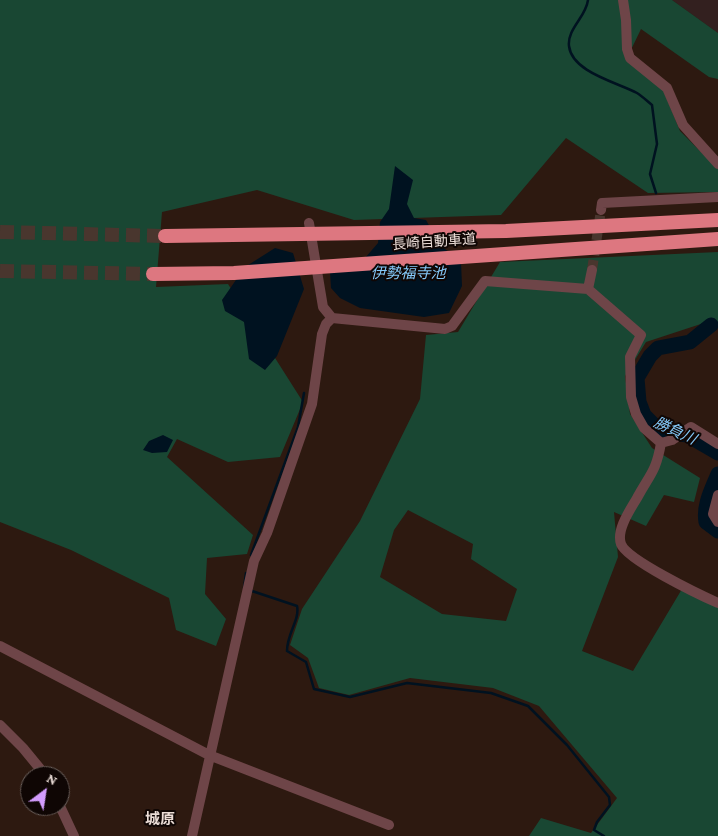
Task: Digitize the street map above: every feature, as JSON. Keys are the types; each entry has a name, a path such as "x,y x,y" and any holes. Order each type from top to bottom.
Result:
{"highway":[{"name":"長崎自動車道","path":"165,236 269,236 506,231 718,220"},
{"name":"長崎自動車道","path":"153,274 234,273 718,239"}],"street":[{"path":"623,0 627,49 630,58 667,88 683,125 718,164"},
{"path":"601,210 602,203 718,197"},
{"path":"309,223 323,307 332,318 445,329 452,326 486,281 588,288 641,334 630,357 631,397 636,414 644,428 661,443"},
{"path":"588,288 592,270"},
{"path":"192,836 254,561 267,533 312,404 322,334 326,324 332,318"},
{"path":"661,443 678,437 691,427 718,444"},
{"path":"661,443 654,471 637,496 620,533 621,544 626,550 662,575 718,604"},
{"path":"718,495 713,514 718,522"},
{"path":"0,646 210,755 389,825"},
{"path":"0,725 38,766"},
{"path":"65,816 74,836"}],"shaded area":[{"path":"672,0 718,0 718,33"}],"green space":[{"path":"0,0 672,0 718,33 718,79 709,77 641,29 628,56 662,87 680,131 718,169 718,192 648,193 566,138 501,215 354,220 257,190 162,212 156,287 228,284 303,402 280,457 228,462 177,439 167,457 253,535 247,554 207,558 205,594 226,619 216,646 176,630 169,598 71,550 0,522"},
{"path":"718,252 718,324 713,320 646,342 625,376 630,414 652,448 700,478 694,502 664,495 646,526 614,512 618,557 582,651 633,671 682,589 718,606 718,836 529,836 541,818 591,833 617,798 539,706 493,688 410,678 349,695 319,688 308,658 290,645 302,609 360,521 420,399 426,335 458,332 500,262","holes":["408,510 473,544 471,559 517,589 506,621 442,614 380,577 394,530"]}],"water":[{"name":"伊勢福寺池","path":"395,166 413,180 407,204 414,218 426,220 440,245 461,262 462,286 449,313 424,317 360,308 340,298 331,288 330,272 365,258 378,243 380,222 389,209"},
{"path":"275,248 293,253 304,289 277,356 265,370 249,359 244,322 225,311 222,300 245,267"},
{"path":"163,435 173,440 167,452 152,453 143,450 149,441"}],"waterway":[{"path":"588,0 587,6 569,40 572,55 586,69 637,93 652,105 657,144 650,174 656,193"},
{"name":"勝負川","path":"711,325 718,323"},
{"name":"勝負川","path":"711,325 690,342 658,348 650,356 637,378 639,402 644,415 654,425 669,432 687,435 718,453"},
{"path":"251,555 298,427 304,393"},
{"name":"勝負川","path":"718,474 709,497 705,516 706,522 718,531"},
{"path":"244,588 246,573"},
{"path":"249,590 297,606 297,616 289,638 287,651 306,662 314,689 350,697 407,683 491,693 528,706 567,745 609,797 610,805 597,822 594,830 604,836"}],"tunnel":[{"path":"592,270 601,210"},
{"path":"0,232 165,236"},
{"path":"0,271 153,274"}],"district":[{"name":"城原","path":"160,819"}]}
